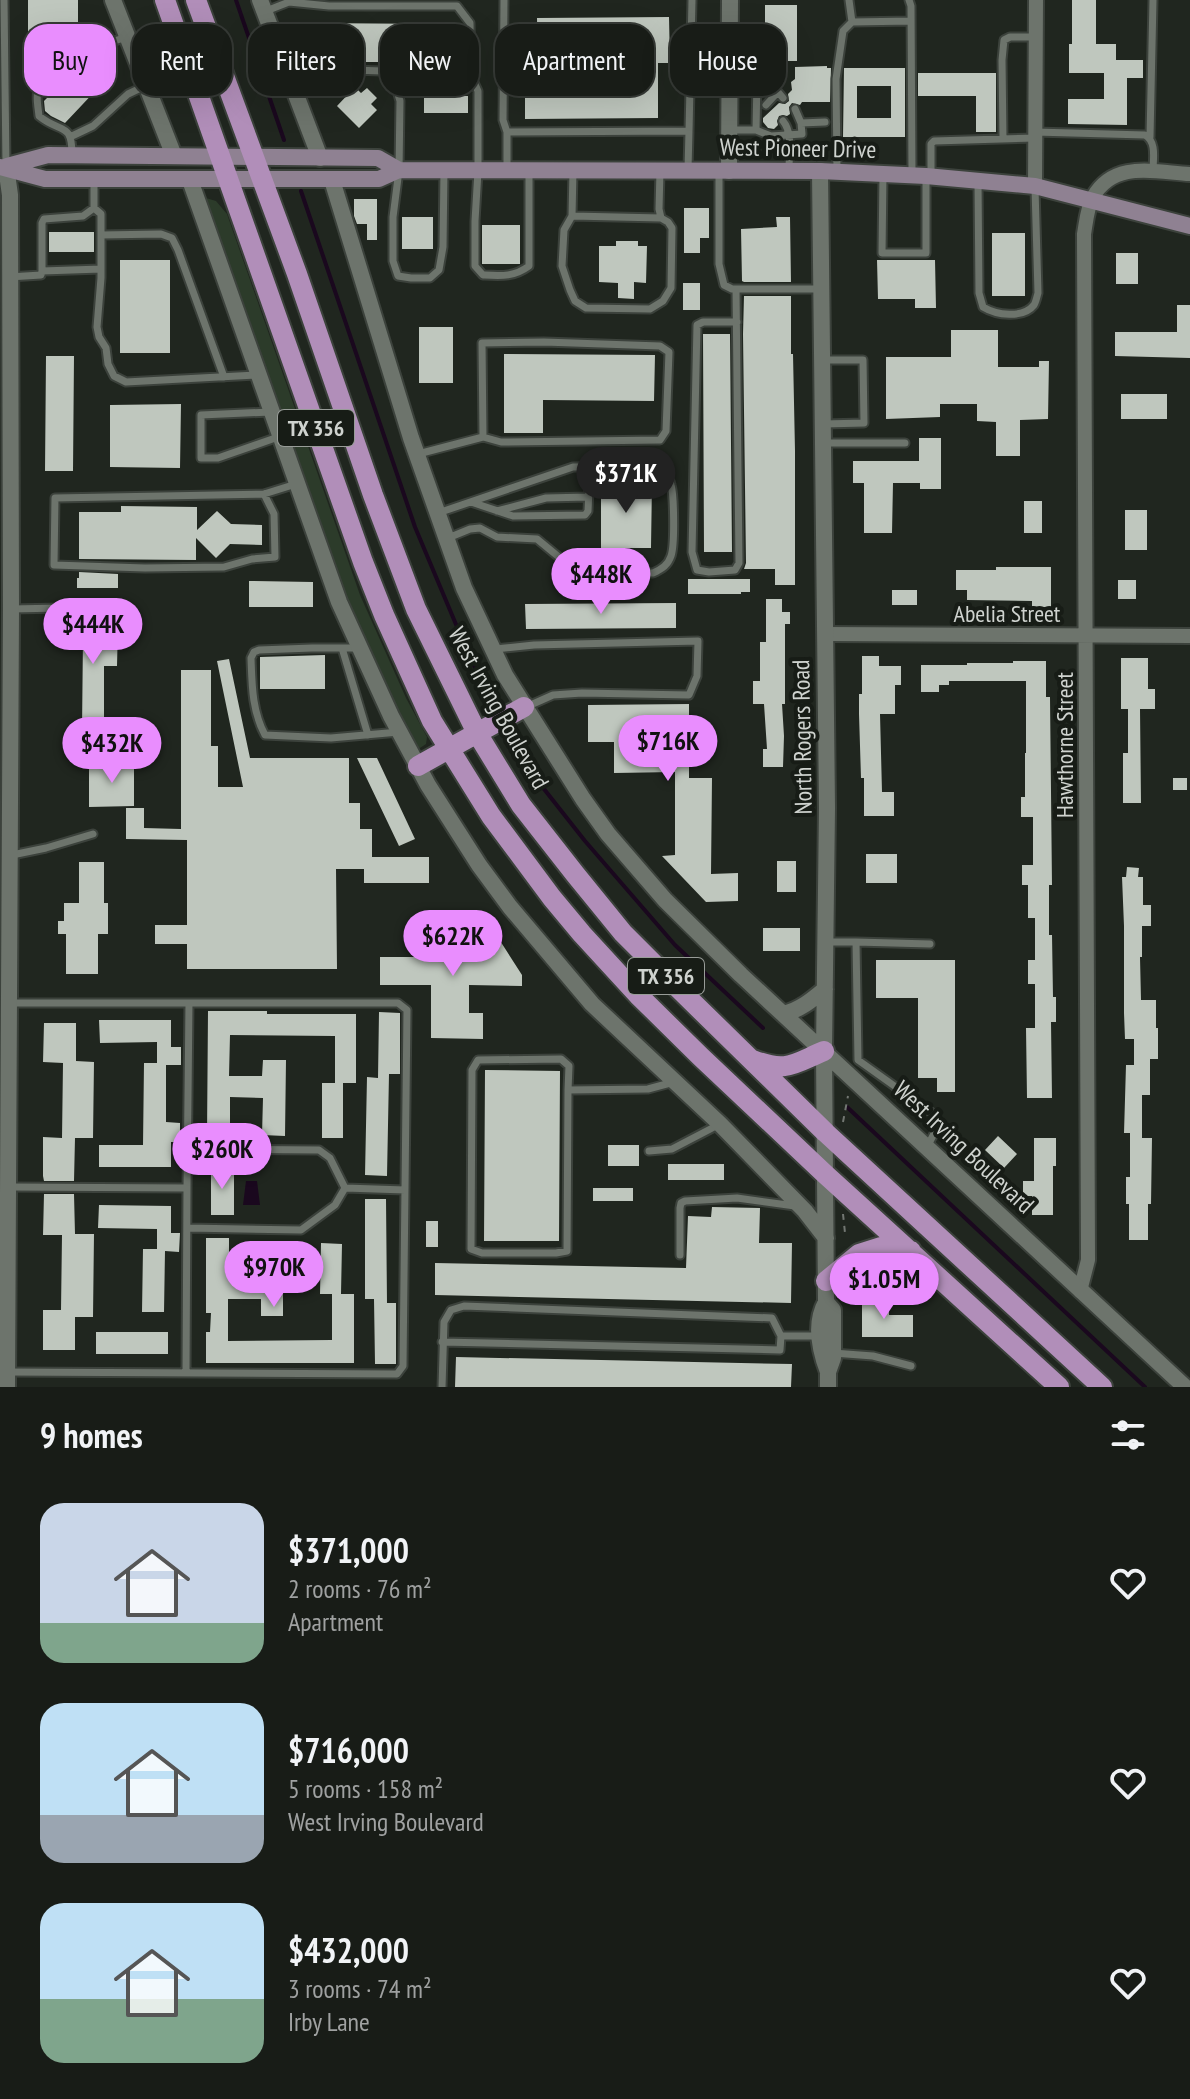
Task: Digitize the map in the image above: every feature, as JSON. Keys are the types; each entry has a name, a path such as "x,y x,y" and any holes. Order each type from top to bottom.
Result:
{"main road":[{"name":"TX 356","path":"165,0 379,602 432,721 491,816 552,898 638,995 826,1175 1059,1387"},
{"name":"West Irving Boulevard","path":"196,0 401,572 434,649 477,733 521,805 623,933 775,1084 834,1128 1102,1387"},
{"path":"3,167 48,155 174,156"},
{"name":"West Pioneer Drive","path":"174,156 378,158 399,170"},
{"path":"3,167 45,179 190,180"},
{"name":"West Pioneer Drive","path":"190,180 379,179 399,170 828,171 923,175 1035,186 1190,226"},
{"path":"418,766 524,707"},
{"path":"753,1060 772,1067 787,1067 824,1051"},
{"path":"826,1281 859,1254 881,1247 911,1251"}],"street":[{"path":"113,0 132,50"},
{"path":"730,0 730,24"},
{"path":"1035,186 1036,0"},
{"path":"150,96 174,156"},
{"path":"296,96 320,158"},
{"path":"724,171 730,96"},
{"path":"3,167 10,195 10,855 5,906 4,1129 8,1187 4,1242 7,1379"},
{"name":"North Rogers Road","path":"828,171 821,289 827,808 824,1051 834,1128 826,1175 833,1236 826,1302 820,1312 822,1356 828,1380"},
{"path":"1091,200 1104,183 1118,173 1190,174"},
{"path":"190,180 328,574 359,648 418,766 479,865 527,928 592,1004 833,1236"},
{"name":"West Irving Boulevard","path":"332,180 416,454 464,588 492,649 524,707 583,799 608,834 676,911 824,1051 853,1067 927,1147 1185,1387"},
{"name":"Hawthorne Street","path":"1080,1291 1088,1260 1084,234 1091,200"},
{"name":"Abelia Street","path":"825,634 1190,636"},
{"path":"783,1014 808,1003 825,989"},
{"name":"North Rogers Road","path":"826,1302 833,1310 833,1353 828,1380"}],"lane":[{"path":"3,167 4,0"},
{"path":"504,0 503,120 507,132 507,171"},
{"path":"688,171 692,0"},
{"path":"849,0 852,22"},
{"path":"883,174 882,253 926,253 909,0"},
{"path":"1153,0 1150,137 1153,143 1153,172"},
{"path":"262,6 289,2 329,6 457,6 470,23 471,76 478,91 475,266 483,275 518,274 529,266 529,171"},
{"path":"828,171 843,31 852,22 911,21"},
{"path":"72,155 72,136 39,116 38,86 51,68 81,52 127,37"},
{"path":"1003,139 1004,40 1010,37 1036,37"},
{"path":"364,70 382,71 393,77 400,101 399,170 393,217 393,261 398,276 430,278 439,270 443,247 444,170"},
{"path":"72,136 93,126 132,92"},
{"path":"757,99 769,108 778,92 783,98"},
{"path":"756,130 757,99"},
{"path":"729,130 756,130 771,136 802,134 795,109"},
{"path":"783,121 789,135 789,171"},
{"path":"801,123 825,122"},
{"path":"507,132 689,131"},
{"path":"923,175 934,141 1035,135 1150,137"},
{"path":"572,216 661,218 668,222 672,228 671,288 663,301 650,309 586,308 575,301 562,266 564,230 572,216 573,171"},
{"path":"660,171 661,218"},
{"path":"724,171 719,264 724,285 732,289 821,289"},
{"path":"94,179 94,208 101,214 97,327 114,376 126,382 259,375"},
{"path":"978,179 979,293 983,307 993,313 1024,313 1035,304 1038,293 1035,186"},
{"path":"9,277 41,275 44,219 83,216 94,208"},
{"path":"101,235 161,234 172,238 224,377"},
{"path":"42,271 101,269"},
{"path":"736,289 737,322 739,563 735,570 709,572 697,570 692,552 697,325 703,322 737,322"},
{"path":"416,454 483,437 501,442 660,440 666,431 669,352 660,346 482,343 483,437"},
{"path":"822,360 863,360 864,423 822,424"},
{"path":"272,412 201,415 201,458 218,458 281,436"},
{"path":"822,443 905,443"},
{"path":"436,513 573,467 654,466 665,473 671,484 672,555 664,568 653,573 577,572 537,539 497,537 480,528 446,538"},
{"path":"471,502 513,516 585,515 588,511 590,467"},
{"path":"264,494 274,514 275,557 252,559 224,567 54,565 55,498 264,494 298,483"},
{"path":"495,511 546,498 588,497"},
{"path":"11,609 112,607"},
{"path":"492,649 698,641 697,676 689,695 553,695 524,707"},
{"path":"342,648 368,735"},
{"path":"359,648 254,652 251,658 258,722 265,735 331,738 399,732"},
{"path":"10,855 93,834"},
{"path":"825,942 930,944"},
{"path":"856,942 853,1067 935,1115 936,1130 927,1147"},
{"path":"6,1013 189,1003 398,1003 407,1010 403,1366 397,1374 186,1373 7,1379"},
{"path":"186,1373 189,1003"},
{"path":"561,1059 569,1066 568,1090 567,1251 482,1253 471,1249 472,1070 478,1060 561,1059"},
{"path":"568,1090 648,1089 676,1082"},
{"path":"649,1151 672,1149 720,1124"},
{"path":"188,1149 319,1150 330,1158 345,1188"},
{"path":"8,1187 187,1188"},
{"path":"345,1188 405,1190"},
{"path":"187,1228 301,1230 335,1205 345,1188"},
{"path":"680,1255 680,1208 685,1201 737,1198 801,1207"},
{"path":"442,1342 780,1350 781,1336 772,1318 464,1306 451,1310 444,1322 442,1342 442,1387"},
{"path":"781,1336 820,1336"},
{"path":"833,1353 873,1356 911,1366"}],"path":[{"path":"834,1128 848,1094"},
{"path":"833,1236 845,1233 843,1206"}],"green space":[{"path":"203,199 216,201 227,214 360,595 427,737 426,744 420,748 414,747 342,590"}],"shaded area":[{"path":"246,1181 257,1181 260,1205 243,1205"}],"building":[{"path":"28,0 78,0 78,24 28,24"},
{"path":"1072,0 1096,0 1096,44 1116,44 1116,60 1143,60 1143,78 1127,78 1127,125 1068,124 1068,99 1104,99 1104,73 1069,73"},
{"path":"765,5 797,5 797,61 786,61 786,24 765,24"},
{"path":"669,17 670,63 658,63 658,118 525,119 525,96 654,96 654,24 537,24 537,18"},
{"path":"310,23 440,24 380,24 380,62 364,62 364,24"},
{"path":"795,67 831,68 830,102 792,103 790,114 779,116 778,125 774,129 768,128 763,118 779,103 789,101"},
{"path":"844,68 905,68 905,137 843,137","holes":["857,86 891,86 891,118 857,118"]},
{"path":"918,73 996,73 996,132 976,132 976,96 918,96"},
{"path":"367,88 377,98 371,104 377,110 359,128 337,106 346,96 364,96"},
{"path":"49,96 90,96 65,123 45,111 44,101"},
{"path":"424,96 468,96 468,113 424,113"},
{"path":"354,199 377,199 377,240 367,240 367,224 357,224"},
{"path":"684,208 709,208 709,238 700,238 700,253 684,253"},
{"path":"402,217 433,217 433,249 402,249"},
{"path":"776,217 790,217 791,282 742,281 741,229 777,227"},
{"path":"482,225 520,225 520,264 482,264"},
{"path":"49,232 94,232 94,252 49,252"},
{"path":"992,233 1025,233 1025,296 992,296"},
{"path":"616,241 638,241 638,246 647,246 646,283 634,282 634,299 618,298 618,283 599,282 599,246 616,246"},
{"path":"1116,253 1138,253 1138,284 1116,284"},
{"path":"120,260 170,260 170,353 120,353"},
{"path":"877,260 935,260 936,308 915,308 915,299 878,299"},
{"path":"683,283 700,283 700,310 683,310"},
{"path":"744,296 791,296 795,585 775,585 775,569 744,569"},
{"path":"1177,305 1190,305 1190,358 1115,356 1115,332 1177,332"},
{"path":"419,327 453,327 453,383 419,383"},
{"path":"951,330 998,330 998,367 1039,367 1039,361 1049,361 1048,419 1020,420 1020,456 996,456 996,422 977,421 977,404 940,404 940,417 886,419 886,357 951,357"},
{"path":"703,334 730,334 732,552 704,552"},
{"path":"504,354 655,355 654,401 543,400 543,433 504,433"},
{"path":"46,356 74,356 73,471 45,471"},
{"path":"1121,394 1167,394 1167,419 1121,419"},
{"path":"181,404 180,468 110,467 110,405"},
{"path":"919,438 941,438 941,489 920,489 920,483 893,483 892,533 864,533 864,483 853,483 853,461 919,461"},
{"path":"601,483 652,483 651,548 601,548"},
{"path":"1024,501 1042,501 1042,533 1024,533"},
{"path":"121,506 197,507 197,530 217,511 231,524 262,525 262,545 230,544 216,558 196,538 196,560 79,559 79,512 121,512"},
{"path":"1125,510 1147,510 1147,550 1125,550"},
{"path":"996,567 1051,567 1051,607 1032,607 1032,601 967,600 967,590 956,590 956,570 996,570"},
{"path":"79,572 118,574 118,588 77,588"},
{"path":"688,579 750,579 750,592 688,594"},
{"path":"1118,580 1136,580 1136,599 1118,599"},
{"path":"249,581 313,582 313,607 249,607"},
{"path":"892,590 917,590 917,605 892,605"},
{"path":"766,599 782,599 782,612 790,612 790,624 785,624 783,767 763,767 763,749 767,749 764,704 753,704 753,681 760,681 760,642 766,642"},
{"path":"676,603 676,628 526,629 525,604"},
{"path":"76,614 76,625 118,625 117,666 104,666 104,730 82,730 83,636 60,636 60,615"},
{"path":"325,655 325,689 260,689 260,657"},
{"path":"862,656 879,656 879,666 901,666 901,685 895,685 895,714 880,714 882,792 894,792 894,816 864,816 859,714"},
{"path":"1121,658 1148,658 1148,689 1155,689 1155,709 1140,709 1141,803 1123,803 1123,753 1128,753 1128,709 1121,709"},
{"path":"229,659 250,758 349,758 349,803 360,803 360,829 372,829 372,857 429,857 429,883 364,883 364,869 336,869 337,969 187,969 187,944 155,944 155,925 187,925 187,840 126,839 126,808 144,808 144,828 181,829 181,670 211,670 211,746 218,746 218,787 243,787 217,661"},
{"path":"1046,661 1046,697 1050,697 1052,885 1049,885 1049,935 1052,935 1053,997 1056,997 1056,1022 1051,1022 1052,1098 1027,1098 1026,1028 1035,1028 1035,984 1028,984 1028,960 1035,960 1035,918 1028,918 1028,885 1022,885 1022,865 1033,865 1033,817 1021,817 1021,797 1025,797 1026,681 949,681 949,685 939,685 939,692 921,692 921,665"},
{"path":"689,704 689,778 712,778 711,874 738,873 738,901 706,902 662,856 675,855 675,772 614,773 614,742 588,742 588,705"},
{"path":"357,758 377,758 415,839 399,846"},
{"path":"110,761 134,761 134,806 89,807 89,769 110,769"},
{"path":"1173,778 1187,778 1187,790 1173,790"},
{"path":"866,854 897,854 897,883 866,883"},
{"path":"777,861 796,861 796,892 777,892"},
{"path":"79,862 104,862 108,934 98,934 98,974 66,974 66,934 58,934 58,921 64,921 64,903 79,903"},
{"path":"1127,867 1139,868 1138,877 1143,877 1143,905 1151,905 1151,926 1142,926 1141,1000 1156,1000 1158,1028 1158,1059 1150,1059 1150,1095 1142,1095 1142,1138 1152,1138 1148,1240 1129,1240 1129,1204 1126,1204 1126,1177 1130,1177 1130,1133 1124,1133 1126,1065 1134,1065 1134,1039 1125,1039 1124,1013 1122,877 1126,877"},
{"path":"763,928 800,928 800,951 763,951"},
{"path":"417,935 497,936 522,975 522,986 469,985 469,1013 483,1013 483,1039 431,1038 431,985 380,985 380,957 416,957"},
{"path":"876,960 955,960 955,1092 937,1092 937,1078 918,1078 918,998 876,998"},
{"path":"208,1011 356,1014 356,1083 343,1083 343,1138 322,1138 322,1083 335,1083 335,1036 230,1035 229,1076 262,1076 263,1060 286,1060 285,1136 262,1135 263,1098 230,1097 230,1137 207,1137"},
{"path":"379,1012 400,1013 400,1074 389,1074 387,1176 365,1175 367,1077 378,1078"},
{"path":"99,1020 171,1020 171,1047 181,1047 181,1065 166,1065 166,1122 180,1123 180,1142 171,1142 171,1167 99,1167 99,1145 143,1145 144,1063 157,1063 157,1042 100,1043"},
{"path":"44,1023 76,1023 76,1061 94,1062 93,1138 75,1138 74,1181 44,1181 43,1176 43,1137 62,1138 63,1063 43,1062"},
{"path":"485,1070 560,1071 559,1241 484,1241"},
{"path":"998,1136 1017,1154 1004,1168 985,1150"},
{"path":"1034,1138 1056,1138 1053,1215 1032,1215 1032,1196 1023,1196 1023,1181 1034,1181"},
{"path":"608,1145 639,1145 639,1166 608,1166"},
{"path":"668,1164 724,1164 724,1180 668,1180"},
{"path":"211,1167 234,1167 234,1215 211,1215"},
{"path":"593,1188 633,1188 633,1201 593,1201"},
{"path":"44,1194 74,1194 75,1234 94,1234 93,1317 75,1317 75,1350 43,1350 43,1310 61,1310 62,1235 43,1235"},
{"path":"365,1199 386,1199 387,1303 396,1303 396,1364 375,1364 374,1299 365,1299"},
{"path":"99,1205 171,1206 171,1233 180,1233 179,1252 165,1251 164,1312 142,1312 143,1249 157,1249 157,1229 98,1228"},
{"path":"712,1207 760,1208 759,1243 792,1243 791,1303 435,1295 435,1263 686,1268 688,1216 711,1217"},
{"path":"426,1221 438,1221 438,1247 426,1247"},
{"path":"206,1238 229,1238 229,1278 261,1278 261,1241 283,1241 283,1316 261,1316 261,1299 228,1299 228,1341 332,1340 332,1294 320,1294 321,1243 342,1244 341,1294 354,1294 354,1363 206,1363 206,1332 210,1332 211,1313 206,1313"},
{"path":"862,1300 889,1300 889,1315 913,1315 913,1337 862,1337"},
{"path":"96,1332 168,1332 168,1354 96,1354"},
{"path":"456,1357 792,1364 791,1387 455,1387"}],"waterway":[{"path":"236,0 284,140"},
{"path":"301,191 415,527 471,660 493,700"},
{"path":"510,729 544,789 585,841 675,945 763,1028"},
{"path":"847,1107 1145,1387"}]}
